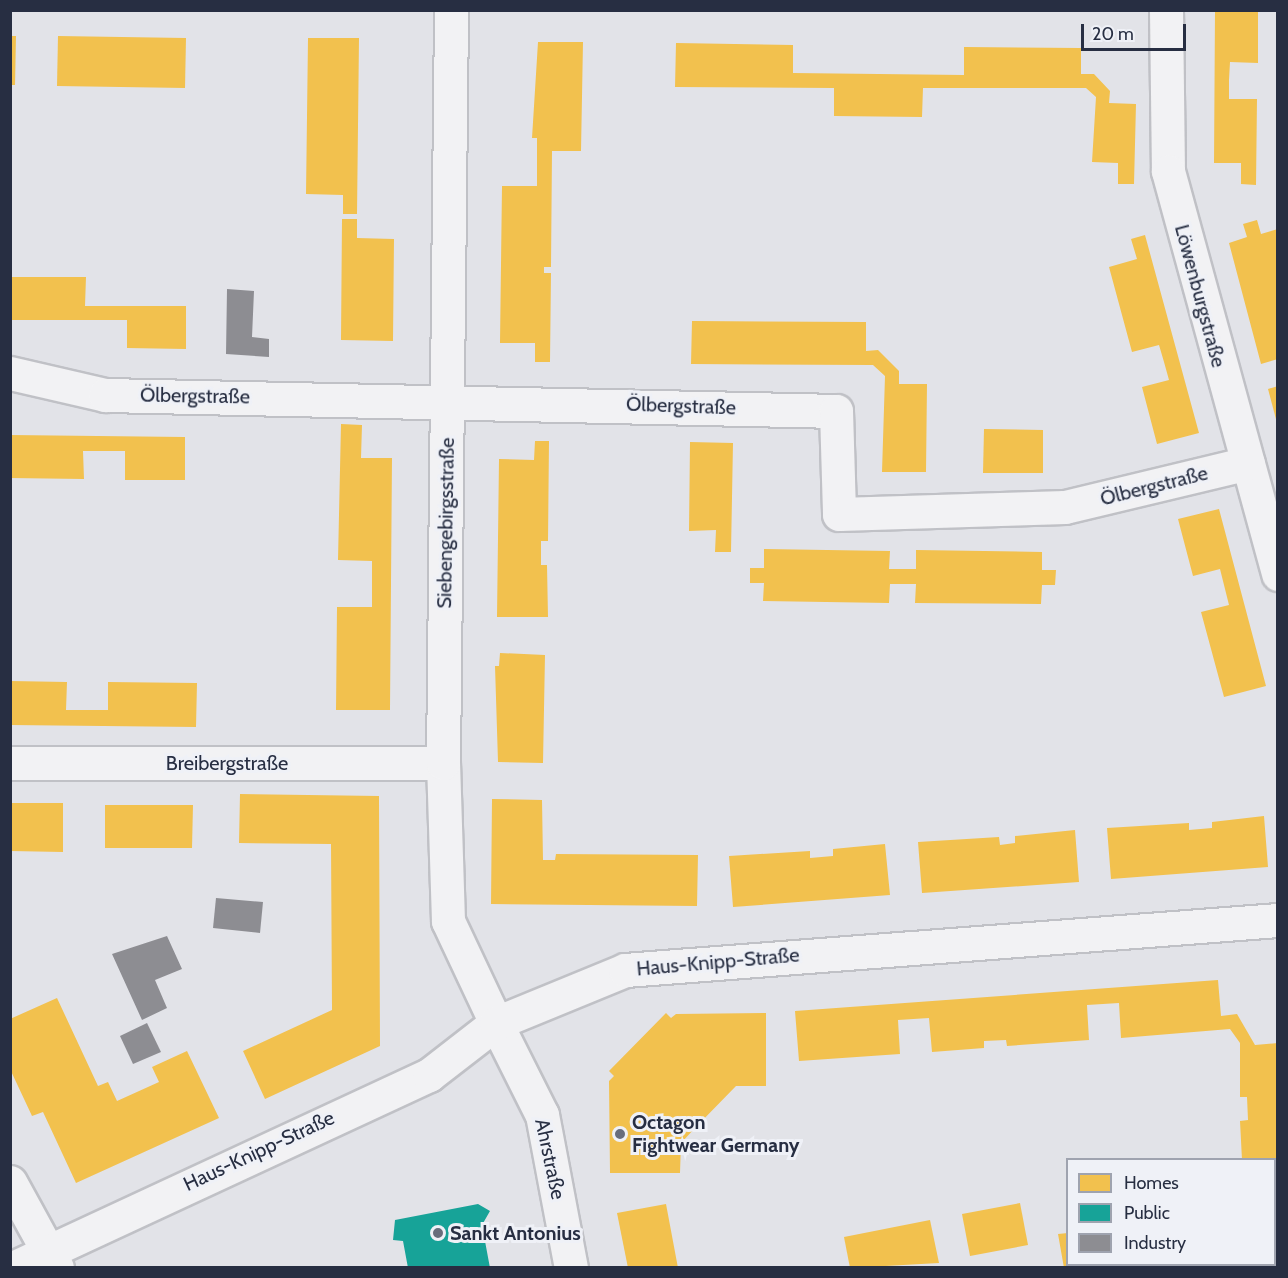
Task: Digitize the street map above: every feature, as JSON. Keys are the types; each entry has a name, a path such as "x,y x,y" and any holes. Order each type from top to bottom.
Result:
{"street":[{"name":"Siebengebirgsstraße","path":"451,10 443,763 448,921 496,1023"},
{"name":"Löwenburgstraße","path":"1166,10 1168,171 1278,574"},
{"name":"Ölbergstraße","path":"10,373 105,395 447,399 836,411 839,514 1065,507 1248,463"},
{"name":"Breibergstraße","path":"10,763 443,763"},
{"name":"Haus-Knipp-Straße","path":"13,1268 52,1259 429,1075 496,1023 625,970 1278,920"},
{"name":"Ahrstraße","path":"496,1023 542,1115 571,1268"},
{"path":"10,1182 52,1259"}],"building: Homes":[{"path":"1215,10 1258,10 1258,63 1230,62 1229,80 1229,99 1257,99 1256,185 1241,184 1241,163 1214,163"},
{"path":"10,36 16,36 15,85 10,85"},
{"path":"58,36 186,38 185,88 57,86"},
{"path":"308,38 359,38 357,214 343,214 343,195 306,194"},
{"path":"538,42 583,42 581,151 552,151 551,267 544,267 544,273 551,273 550,362 535,362 535,343 500,343 502,186 537,186 537,138 532,138"},
{"path":"676,43 793,45 793,73 964,75 964,47 1081,48 1081,74 1094,74 1110,91 1109,103 1136,104 1134,184 1118,184 1118,163 1092,162 1096,97 1086,88 923,88 922,117 834,116 834,88 675,87"},
{"path":"342,219 357,219 357,238 394,239 393,341 341,340"},
{"path":"1257,220 1261,234 1278,229 1278,359 1261,364 1229,243 1247,237 1243,224"},
{"path":"1145,235 1199,433 1157,444 1142,387 1169,380 1159,345 1132,352 1109,267 1137,259 1131,239"},
{"path":"10,277 86,277 85,306 186,306 186,349 127,348 127,320 10,320"},
{"path":"692,321 866,322 866,351 878,350 899,371 899,384 927,384 926,472 882,472 885,376 873,365 691,364"},
{"path":"1278,386 1278,423 1277,423 1268,389"},
{"path":"341,424 362,425 361,458 392,458 390,710 336,710 337,607 372,607 372,561 338,560"},
{"path":"984,429 1043,430 1043,473 983,473"},
{"path":"10,435 185,437 185,480 125,480 125,451 83,451 84,479 10,478"},
{"path":"535,441 549,441 548,541 541,541 541,565 547,565 548,617 497,617 499,459 534,460"},
{"path":"690,442 733,443 731,552 715,552 716,530 689,531"},
{"path":"1219,509 1266,686 1224,697 1201,612 1229,605 1220,569 1193,576 1178,519"},
{"path":"764,549 890,551 889,569 916,569 916,550 1042,552 1042,570 1056,570 1055,585 1042,585 1041,604 915,603 916,584 890,584 889,603 763,601 764,583 750,583 750,568 764,568"},
{"path":"500,653 545,655 543,763 498,762 495,666 499,666"},
{"path":"10,681 67,682 66,710 108,710 108,682 197,683 196,727 10,725"},
{"path":"240,794 379,796 380,1046 265,1099 243,1051 332,1010 331,844 239,843"},
{"path":"492,799 542,800 543,860 555,860 556,854 698,855 697,906 491,904"},
{"path":"10,803 63,803 63,852 10,851"},
{"path":"105,805 193,805 192,848 105,848"},
{"path":"1264,816 1268,867 1111,879 1107,828 1189,823 1189,830 1212,828 1212,822"},
{"path":"1075,830 1079,882 922,893 918,842 999,837 1000,845 1015,843 1015,836"},
{"path":"885,844 890,895 733,907 729,856 810,851 810,858 833,856 833,849"},
{"path":"1218,980 1221,1016 1237,1014 1255,1045 1278,1043 1278,1199 1276,1158 1242,1158 1240,1121 1248,1120 1247,1097 1240,1097 1240,1043 1230,1029 1121,1038 1119,1003 1087,1005 1089,1040 1007,1046 1006,1040 984,1041 984,1048 932,1052 929,1018 898,1020 900,1054 799,1061 795,1011"},
{"path":"57,998 98,1086 108,1082 117,1101 159,1082 152,1067 187,1051 219,1118 76,1183 43,1112 32,1116 10,1069 10,1019"},
{"path":"666,1013 671,1018 676,1014 766,1013 766,1086 736,1086 681,1143 680,1173 610,1173 609,1081 614,1076 609,1071"},
{"path":"1020,1203 1028,1245 970,1256 962,1214"},
{"path":"666,1204 678,1268 628,1268 617,1213"},
{"path":"930,1220 939,1263 850,1268 844,1237"},
{"path":"1066,1233 1066,1266 1126,1266 1064,1268 1058,1234"}],"building: Public":[{"name":"Sankt Antonius","path":"478,1204 490,1211 482,1225 490,1268 408,1268 403,1241 393,1240 395,1220"}],"building: Industry":[{"path":"227,289 254,291 252,337 269,339 269,357 226,354"},
{"path":"216,898 263,902 260,933 213,928"},
{"path":"167,936 182,969 155,980 167,1008 142,1020 112,954"},
{"path":"147,1023 161,1052 133,1064 120,1036"}],"place":[{"name":"Octagon Fightwear Germany","path":"620,1134"},
{"name":"Sankt Antonius","path":"438,1233"}]}
